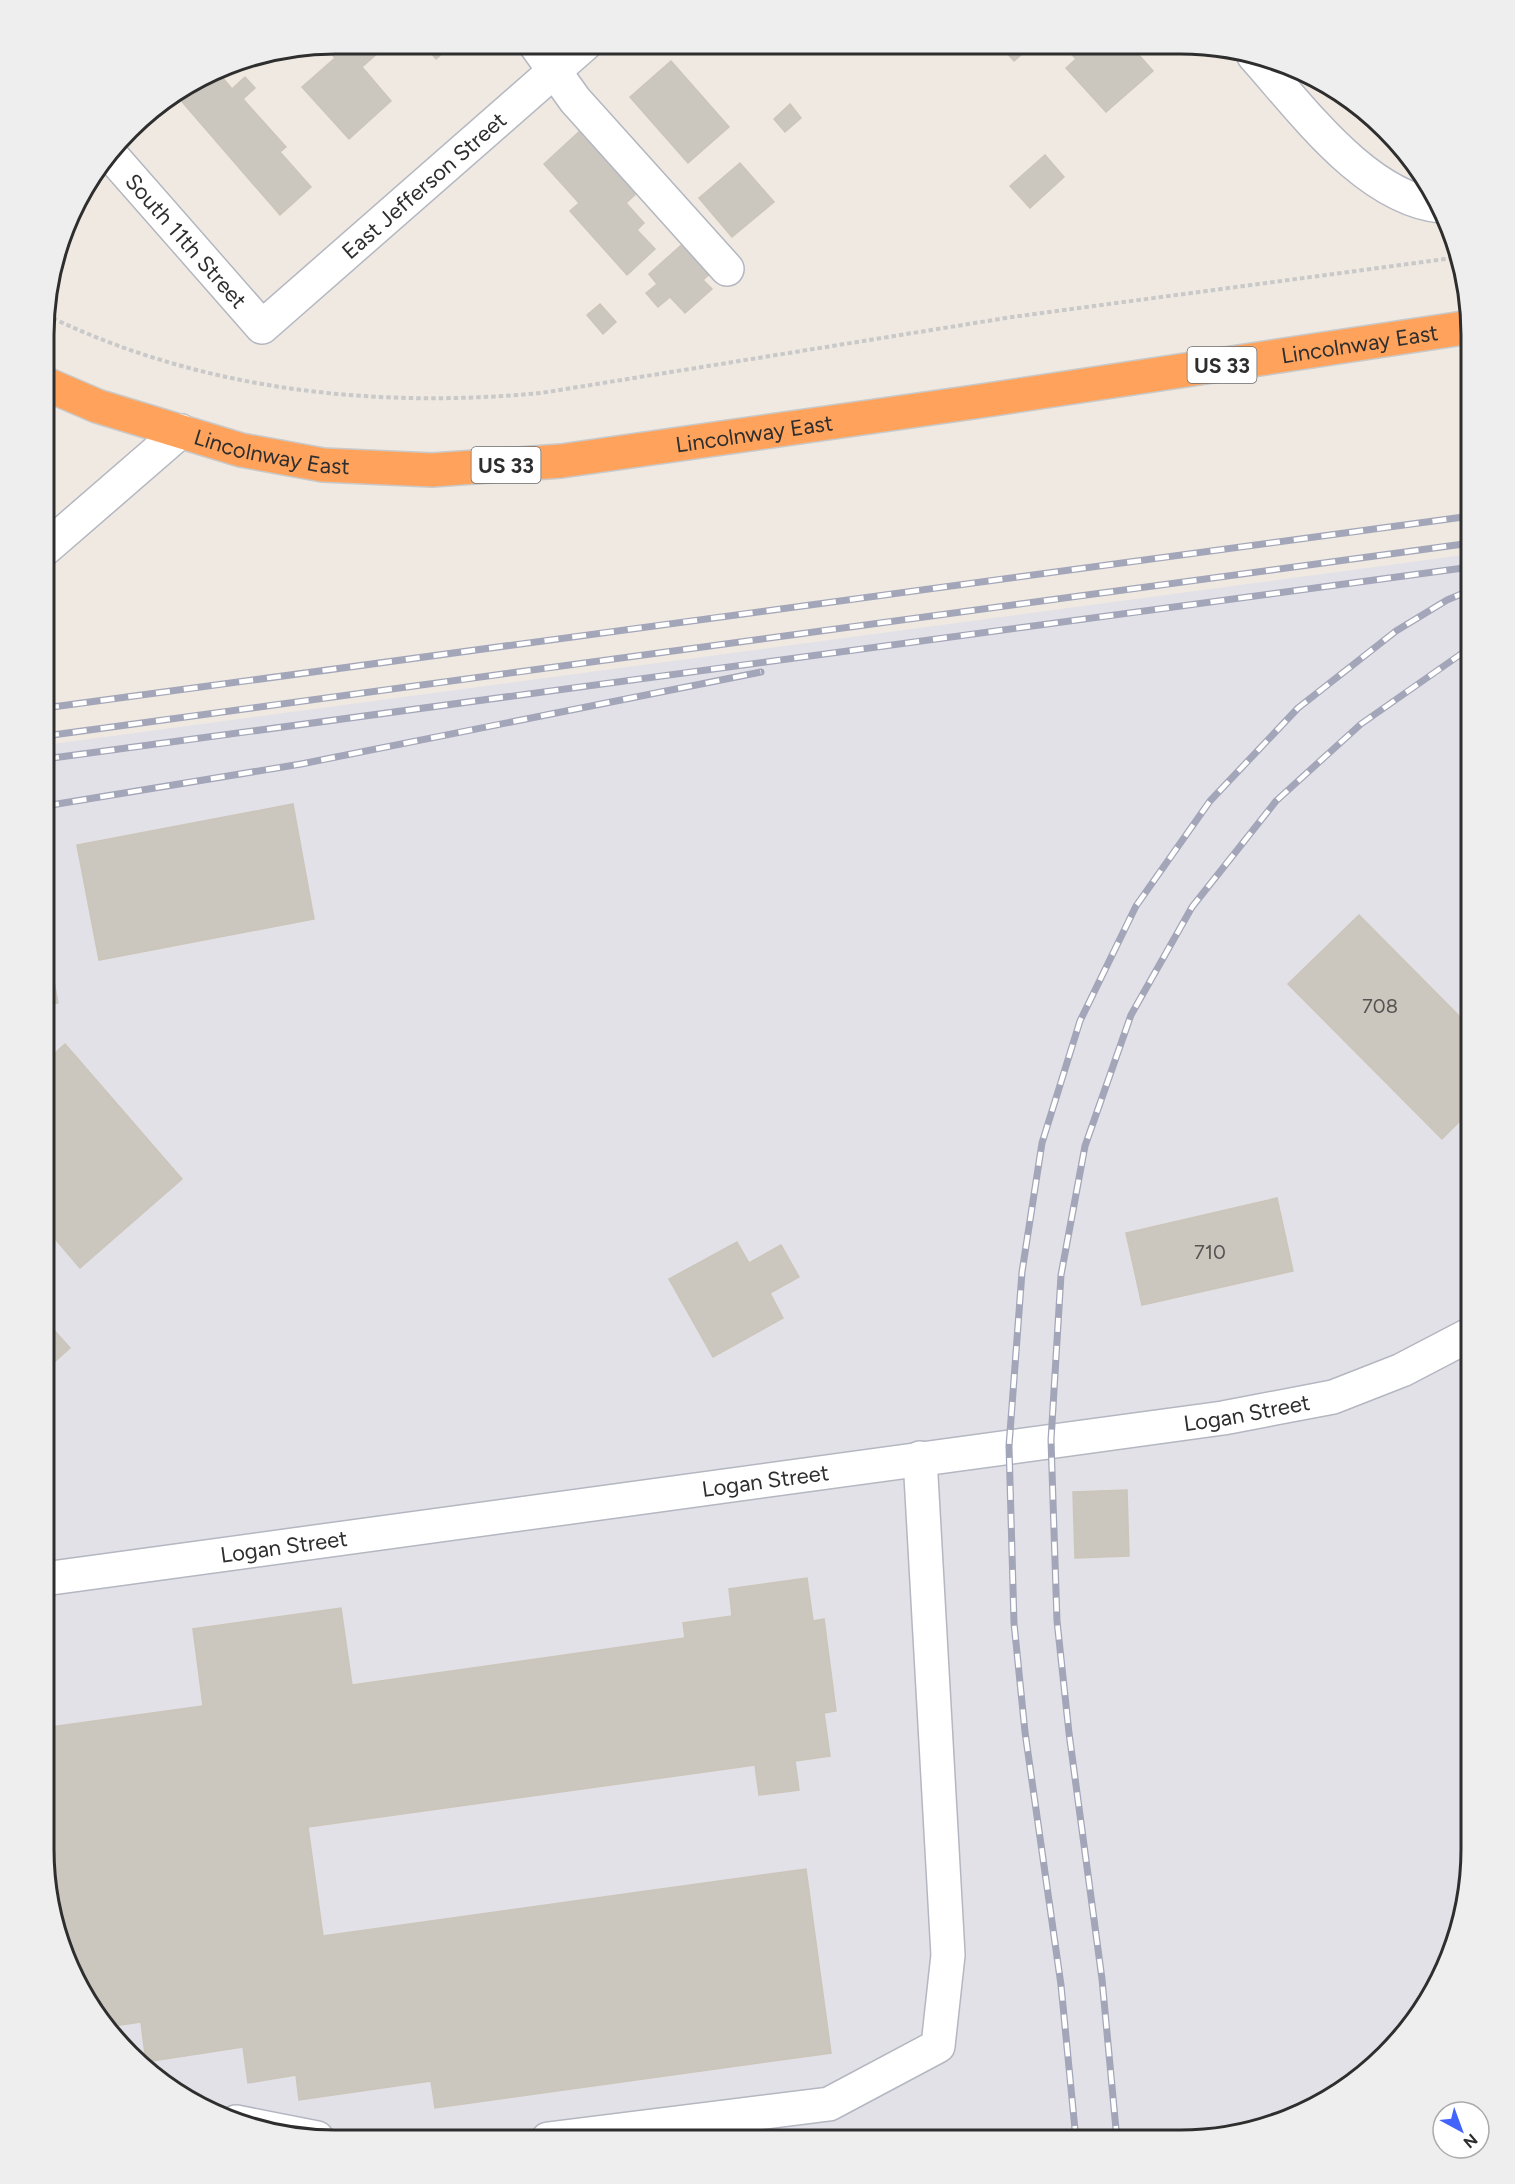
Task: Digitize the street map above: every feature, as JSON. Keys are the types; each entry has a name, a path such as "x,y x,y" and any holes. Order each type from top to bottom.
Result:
{"highway":[{"name":"Lincolnway East","path":"54,387 97,406 241,450 323,465 432,470 561,461 974,402 1461,328"}],"street":[{"path":"542,54 575,100 727,269"},
{"name":"East Jefferson Street","path":"262,327 574,54"},
{"path":"1276,71 1339,150 1358,168 1397,193 1427,202"},
{"name":"South 11th Street","path":"115,160 262,327"},
{"path":"54,541 181,431"},
{"name":"Logan Street","path":"54,1578 1223,1418 1333,1397 1402,1370 1461,1339"},
{"path":"620,2130 829,2104 938,2046 948,1955 920,1458"}],"path":[{"path":"55,319 123,347 199,370 268,385 328,394 420,399 488,398 553,391 1012,317 1450,259"}],"shaded area":[{"path":"1461,555 1461,1849 1456,1903 1440,1956 1414,2005 1379,2048 1336,2083 1304,2101 1270,2115 1216,2128 1180,2130 335,2130 281,2125 228,2109 179,2083 136,2048 101,2005 83,1973 69,1939 56,1885 54,1849 54,744"}],"building":[{"path":"332,54 377,54 362,67 391,101 349,139 302,87 335,58"},
{"path":"432,54 442,54 436,59"},
{"path":"1008,54 1022,54 1014,61"},
{"path":"1071,54 1138,54 1153,71 1106,112 1066,68 1076,59"},
{"path":"671,61 729,127 688,163 630,97"},
{"path":"245,77 255,88 243,99 286,147 280,152 311,187 280,215 181,100 222,78 232,89"},
{"path":"790,104 801,118 785,132 774,119"},
{"path":"582,129 638,192 626,203 644,223 637,230 655,249 627,275 570,211 579,203 544,164"},
{"path":"1045,155 1064,177 1030,208 1010,186"},
{"path":"740,163 774,202 732,237 699,198"},
{"path":"687,240 714,270 703,280 712,289 685,313 670,297 658,307 646,293 657,284 649,274"},
{"path":"600,304 616,322 603,334 587,315"},
{"path":"293,804 314,919 99,960 77,845"},
{"path":"1359,915 1461,1018 1461,1120 1442,1139 1288,984"},
{"path":"54,982 58,1003 54,1004"},
{"path":"65,1044 182,1179 80,1268 54,1238 54,1054"},
{"path":"1277,1198 1293,1271 1142,1305 1126,1233"},
{"path":"737,1242 749,1263 781,1245 799,1277 770,1293 783,1318 713,1357 669,1279"},
{"path":"54,1330 70,1348 54,1362"},
{"path":"1127,1490 1129,1556 1075,1558 1073,1492"},
{"path":"807,1578 813,1621 824,1619 836,1711 824,1713 830,1756 795,1761 799,1790 759,1795 755,1765 308,1827 323,1936 806,1869 831,2053 435,2108 431,2081 299,2100 296,2075 248,2083 243,2047 151,2061 145,2056 141,2022 117,2026 101,2005 75,1956 59,1903 54,1849 54,1727 203,1706 193,1629 341,1608 352,1685 685,1638 683,1623 732,1616 729,1589"}],"railway":[{"path":"54,707 1461,517"},
{"path":"54,735 1461,544"},
{"path":"54,758 1461,568"},
{"path":"1075,2130 1061,1985 1025,1732 1014,1623 1009,1446 1022,1272 1042,1143 1080,1021 1136,906 1210,801 1298,708 1396,631 1447,600 1461,594"},
{"path":"1116,2130 1102,1979 1069,1733 1057,1621 1051,1440 1061,1275 1085,1146 1131,1015 1192,907 1276,801 1361,724 1461,654"},
{"path":"54,805 301,764 761,672"}]}
